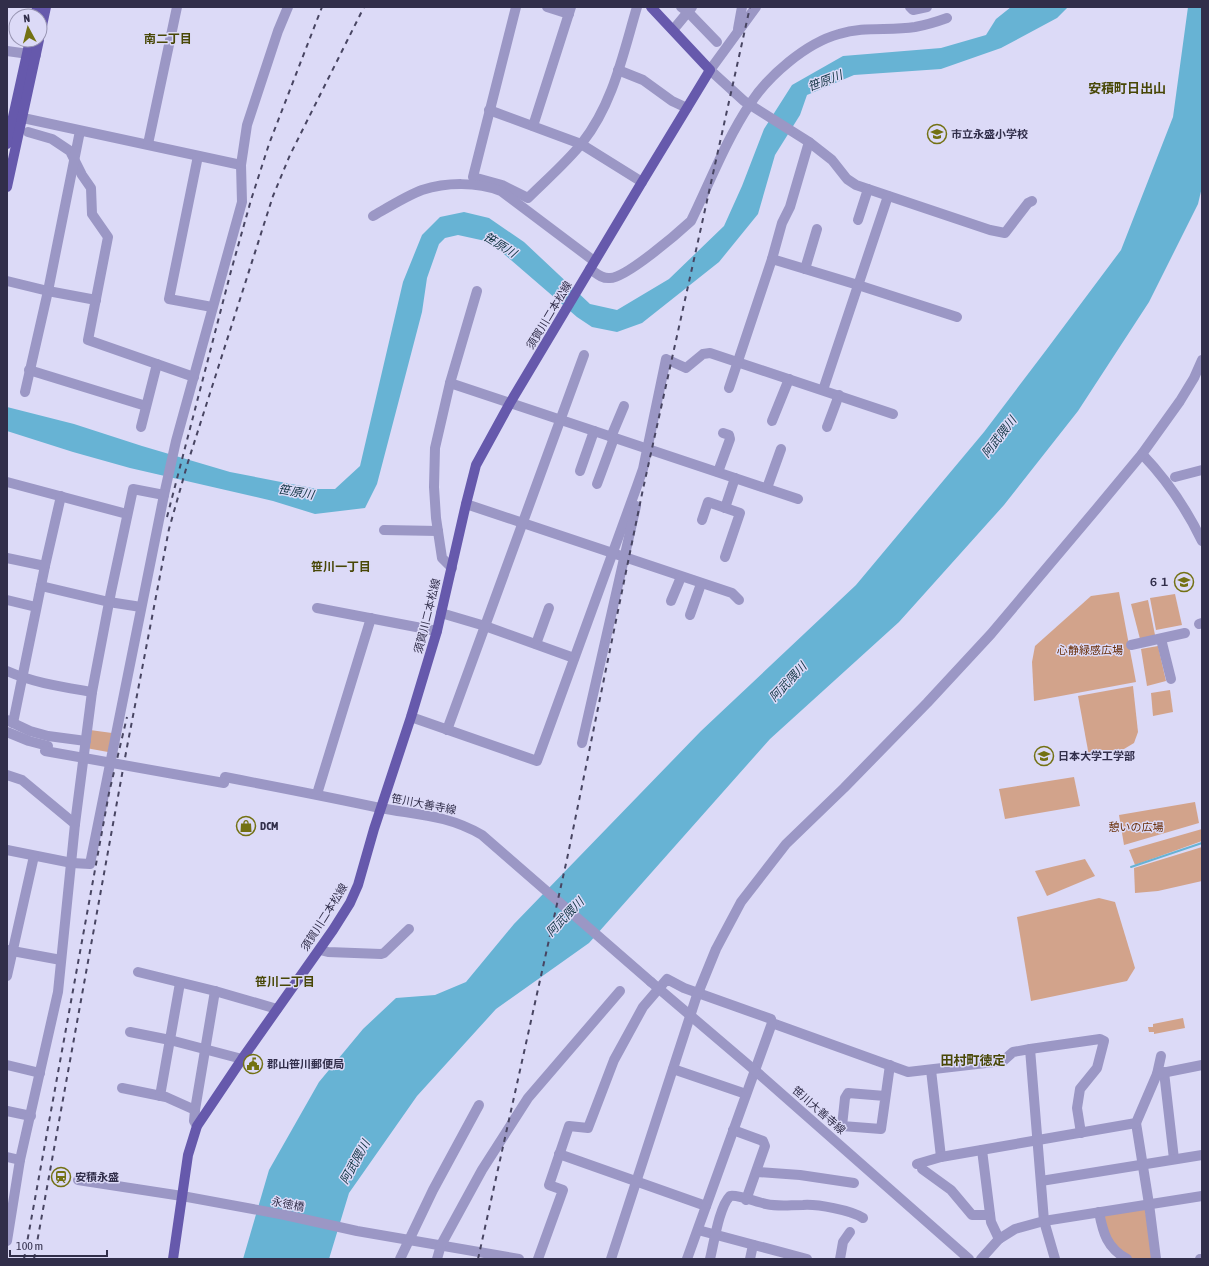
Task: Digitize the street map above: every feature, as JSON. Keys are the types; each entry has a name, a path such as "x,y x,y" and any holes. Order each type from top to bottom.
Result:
{"main road":[{"path":"651,7 710,70"},
{"path":"7,187 23,118 32,54 31,48"},
{"path":"7,141 35,48"},
{"name":"須賀川二本松線","path":"173,1259 188,1155 197,1126 242,1059 320,950 344,913 358,885 374,829 412,718 437,631 476,465 510,403 710,70"}],"street":[{"path":"148,144 177,7"},
{"path":"7,850 72,863 90,864 164,493 176,441 242,202 241,165 247,125 288,7"},
{"path":"263,76 276,58 295,7"},
{"path":"516,7 489,110 474,177 502,185 528,198 582,144 593,128 608,98 637,7"},
{"path":"533,126 570,11 547,7"},
{"path":"737,32 742,7"},
{"path":"756,7 710,70 738,97 808,141 832,160 846,179 856,185 888,196 990,230 1005,233 1028,203 1032,201"},
{"path":"910,7 913,10 927,7"},
{"path":"673,30 687,9 717,42"},
{"path":"373,216 422,190 448,184 490,187 501,191 600,276 610,278 619,276 680,231 691,221 730,138 751,106 756,95 783,68 804,50 839,34 863,29 914,27 947,18"},
{"path":"7,51 32,54"},
{"path":"618,70 643,80 672,100 687,108"},
{"path":"489,110 582,144 642,182"},
{"path":"23,118 241,165"},
{"path":"25,392 48,292 80,131"},
{"path":"28,132 52,139 70,151 91,188 92,214 108,237 88,340 194,377"},
{"path":"729,388 779,234 790,207 808,141"},
{"path":"198,156 169,299 212,307"},
{"path":"858,220 868,189"},
{"path":"823,390 888,196"},
{"path":"779,234 785,230 794,211"},
{"path":"805,269 817,229"},
{"path":"772,259 957,317"},
{"path":"7,281 48,292 96,300"},
{"path":"452,568 442,558 438,531 434,487 435,448 450,383 477,291"},
{"path":"412,718 538,761 643,469 666,359 686,368 703,354 710,353 893,414"},
{"path":"447,730 584,355"},
{"path":"611,1259 698,993 716,949 741,902 786,844 844,788 927,703 991,634 1142,454 1180,401 1194,378 1202,360"},
{"path":"141,427 157,364"},
{"path":"29,370 146,406"},
{"path":"772,421 789,379"},
{"path":"450,383 798,498"},
{"path":"827,427 839,396"},
{"path":"597,484 624,406"},
{"path":"580,471 594,431"},
{"path":"718,472 730,438 723,433"},
{"path":"767,488 781,449"},
{"path":"1142,454 1152,464 1183,506 1202,541"},
{"path":"1175,477 1202,470"},
{"path":"725,508 735,478"},
{"path":"7,482 127,514"},
{"path":"7,1241 20,1160 58,992 75,824 92,692 127,514 133,489 164,493"},
{"path":"582,743 623,557 637,501 635,491"},
{"path":"61,496 22,678 10,721 30,731 48,736 86,741"},
{"path":"702,520 708,502 740,513 725,557"},
{"path":"466,504 701,584 732,593 739,600"},
{"path":"384,530 438,531"},
{"path":"7,558 45,566"},
{"path":"671,601 681,577"},
{"path":"690,615 701,584"},
{"path":"41,586 109,602 141,607"},
{"path":"7,600 36,607"},
{"path":"317,608 437,631"},
{"path":"536,644 549,608"},
{"path":"441,613 484,626 574,658"},
{"path":"317,794 371,618"},
{"path":"1131,645 1185,633"},
{"path":"1161,638 1171,679"},
{"path":"7,671 22,678 64,688 92,692"},
{"path":"7,732 47,748"},
{"path":"7,738 28,747 47,748 225,780 341,804 382,808"},
{"path":"7,775 22,780 75,824"},
{"path":"225,780 317,794 382,808"},
{"name":"笹川大善寺線","path":"382,808 448,819 460,823 482,835 759,1074 969,1259"},
{"path":"7,976 10,950 34,856"},
{"path":"320,950 328,952 381,954 384,953 409,929"},
{"path":"10,950 61,960"},
{"path":"138,972 215,991 277,1010"},
{"path":"538,1259 563,1190 549,1185 569,1126 588,1128 614,1060 647,1002 667,979 684,988 771,1019 772,1023 908,1072 1003,1061 1014,1052 1100,1039 1104,1041 1097,1068 1080,1089 1077,1108 1081,1132"},
{"path":"160,1096 180,982"},
{"path":"197,1126 194,1120 194,1110 215,991"},
{"path":"438,1259 442,1245 482,1170 528,1098 620,991"},
{"path":"687,1259 772,1023"},
{"path":"130,1032 170,1040 242,1059"},
{"path":"1030,1050 1044,1222 1055,1259"},
{"path":"1161,1056 1160,1073 1174,1159"},
{"path":"7,1065 40,1073"},
{"path":"885,1096 848,1093 845,1098 842,1126 881,1129 890,1065"},
{"path":"1160,1073 1202,1065"},
{"path":"673,1069 746,1094"},
{"path":"931,1070 941,1157"},
{"path":"1156,1259 1136,1123 1160,1073"},
{"path":"122,1088 160,1096 194,1110"},
{"path":"400,1259 408,1240 479,1105"},
{"path":"7,1110 31,1116"},
{"path":"990,1215 972,1215 951,1190 919,1166 941,1157 1136,1123"},
{"path":"733,1130 764,1142 765,1146 746,1200"},
{"path":"982,1150 991,1222 999,1239"},
{"path":"559,1154 706,1206"},
{"path":"1041,1180 1202,1155"},
{"path":"7,1157 20,1160"},
{"path":"757,1172 800,1175 854,1183"},
{"name":"永徳橋","path":"78,1180 182,1196 285,1215 357,1231 519,1259"},
{"path":"710,1259 715,1234 728,1197 734,1195 746,1200 782,1207 803,1205 813,1206 855,1214 863,1218"},
{"path":"981,1259 999,1239 1014,1229 1099,1212 1202,1196"},
{"path":"1099,1212 1107,1241 1120,1255 1127,1259"},
{"path":"698,1230 807,1259"},
{"path":"840,1259 843,1242 850,1232"},
{"path":"750,1259 754,1245"}],"green space":[{"name":"心静緑感広場","path":"1119,592 1136,682 1034,701 1032,662 1035,646 1091,596"},
{"path":"1175,594 1182,625 1156,630 1150,598"},
{"path":"1148,600 1155,635 1140,639 1131,604"},
{"path":"1158,646 1166,681 1147,686 1141,649"},
{"path":"1133,686 1138,732 1134,743 1124,749 1089,756 1078,696"},
{"path":"1170,690 1173,712 1153,716 1151,693"},
{"path":"90,730 112,733 108,752 86,748"},
{"path":"1074,777 1080,806 1005,819 999,789"},
{"name":"憩いの広場","path":"1195,802 1199,823 1124,845 1119,815"},
{"path":"1202,829 1202,841 1135,865 1129,850"},
{"path":"1202,847 1202,881 1158,891 1135,893 1134,868"},
{"path":"1085,859 1095,876 1047,896 1035,871"},
{"path":"1099,898 1115,902 1135,968 1127,981 1031,1001 1017,917"},
{"path":"1183,1018 1185,1028 1154,1034 1154,1032 1149,1032 1148,1027 1153,1027 1153,1024"},
{"path":"1145,1209 1153,1259 1134,1259 1126,1256 1109,1241 1103,1215"}],"water":[{"name":"笹原川","path":"1011,7 1068,7 1057,18 1001,48 941,69 854,75 807,95 800,115 775,155 758,214 719,262 642,323 617,332 592,327 577,317 490,242 458,235 445,238 439,244 427,278 422,312 377,484 365,508 315,514 273,501 130,468 7,431 7,407 74,424 230,472 317,489 335,489 360,466 403,282 422,235 440,217 464,212 489,218 524,242 590,304 617,310 669,279 724,226 742,186 764,129 792,85 843,56 941,48 986,35 996,19"},
{"name":"阿武隈川","path":"1188,7 1202,7 1202,187 1198,204 1149,302 1078,411 1004,505 899,622 770,739 589,943 496,1009 417,1096 349,1193 329,1259 243,1259 269,1170 319,1082 363,1029 396,998 435,995 466,982 514,924 701,731 856,585 984,432 1047,349 1121,250 1173,117"}],"waterway":[{"path":"1131,867 1202,843"}],"railway":[{"path":"167,517 251,200 269,144 322,7"},
{"path":"34,1259 127,747 169,529 188,462 273,196 290,155 364,7"},
{"path":"478,1259 567,859 643,489 750,7"},
{"path":"24,1259 109,793 127,717"}],"place":[{"name":"市立永盛小学校","path":"937,134"},
{"name":"６１","path":"1184,582"},
{"name":"日本大学工学部","path":"1044,756"},
{"name":"DCM","path":"246,826"},
{"name":"郡山笹川郵便局","path":"253,1064"},
{"name":"安積永盛","path":"61,1177"}],"district":[{"name":"南二丁目","path":"168,39"},
{"name":"安積町日出山","path":"1127,88"},
{"name":"笹川一丁目","path":"341,567"},
{"name":"笹川二丁目","path":"285,982"},
{"name":"田村町徳定","path":"973,1060"}]}
